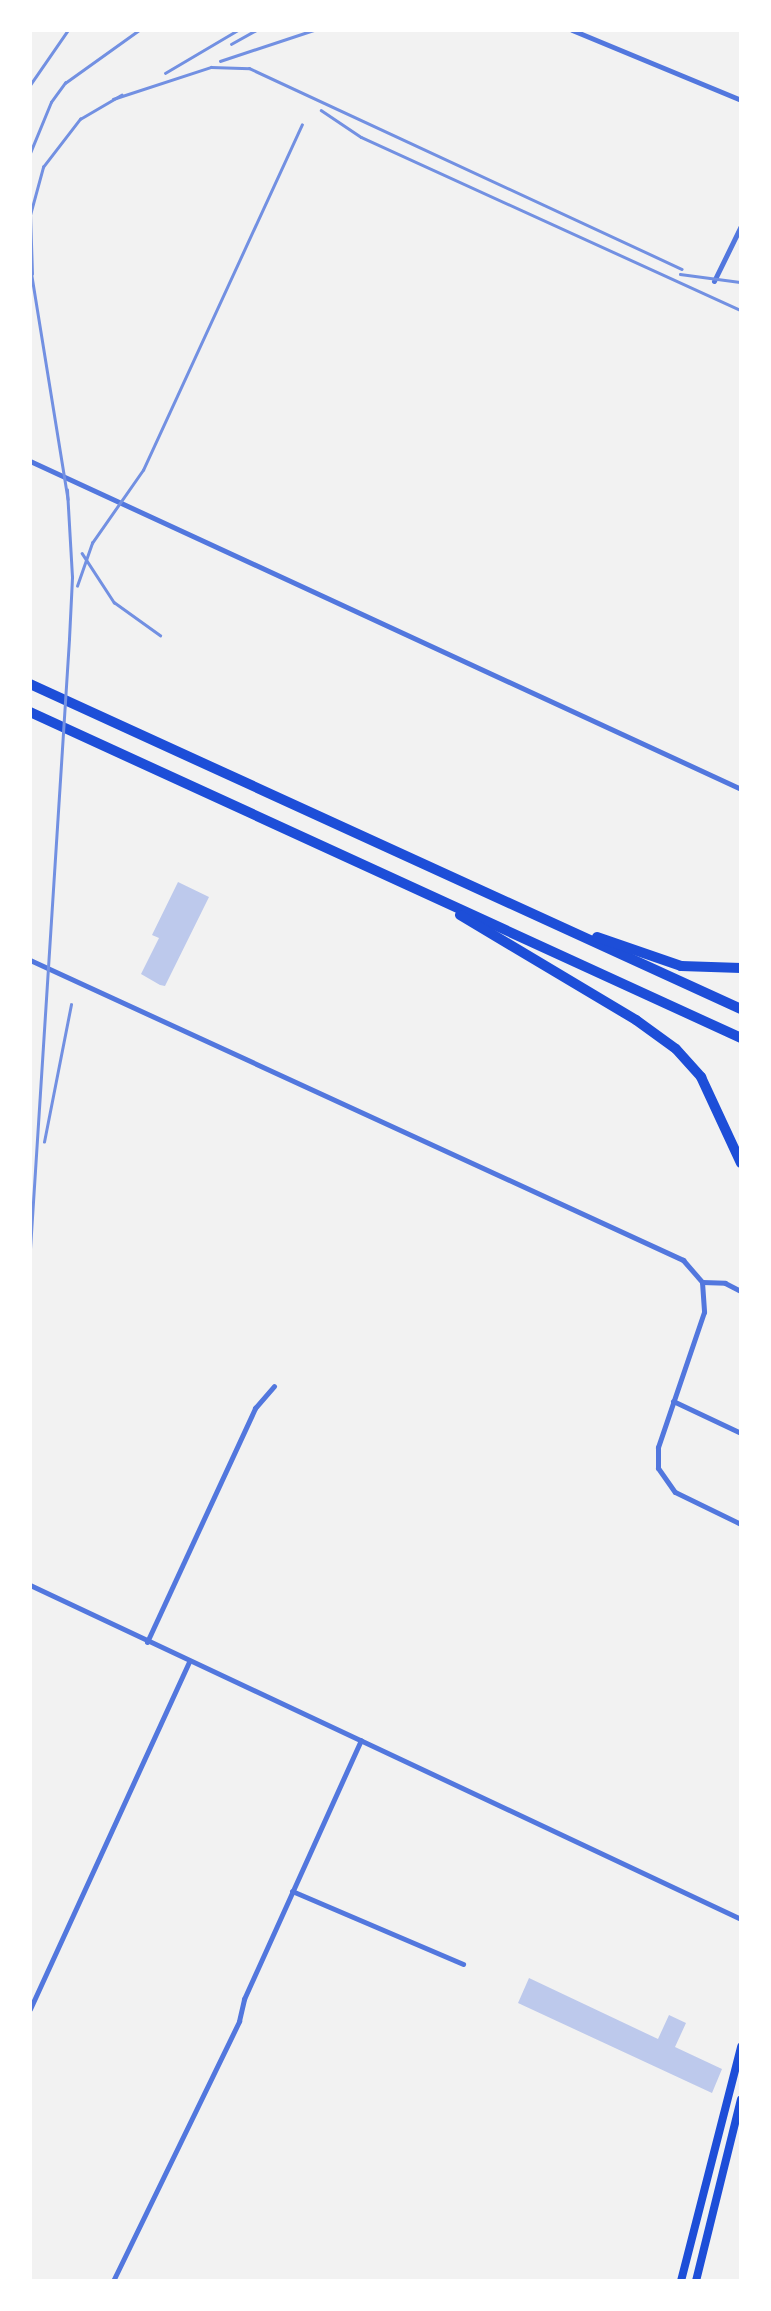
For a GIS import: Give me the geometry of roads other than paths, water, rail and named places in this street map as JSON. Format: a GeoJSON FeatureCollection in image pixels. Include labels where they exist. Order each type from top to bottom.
{"type":"FeatureCollection","features":[{"type":"Feature","properties":{"kind":"highway"},"geometry":{"type":"LineString","coordinates":[[30,684],[741,1009]]}},
{"type":"Feature","properties":{"kind":"highway"},"geometry":{"type":"LineString","coordinates":[[30,712],[741,1038]]}},
{"type":"Feature","properties":{"kind":"highway"},"geometry":{"type":"LineString","coordinates":[[424,892],[636,1020],[676,1049],[701,1077],[741,1163]]}},
{"type":"Feature","properties":{"kind":"highway"},"geometry":{"type":"LineString","coordinates":[[524,910],[681,966],[741,968]]}},
{"type":"Feature","properties":{"kind":"main road"},"geometry":{"type":"LineString","coordinates":[[681,2281],[741,2048]]}},
{"type":"Feature","properties":{"kind":"main road"},"geometry":{"type":"LineString","coordinates":[[696,2281],[738,2126],[741,2099]]}},
{"type":"Feature","properties":{"kind":"street"},"geometry":{"type":"LineString","coordinates":[[572,30],[741,100]]}},
{"type":"Feature","properties":{"kind":"street"},"geometry":{"type":"LineString","coordinates":[[714,281],[741,226]]}},
{"type":"Feature","properties":{"kind":"street"},"geometry":{"type":"LineString","coordinates":[[30,461],[741,789]]}},
{"type":"Feature","properties":{"kind":"street"},"geometry":{"type":"LineString","coordinates":[[30,960],[669,1252],[692,1268],[702,1282],[702,1321],[656,1455],[663,1479],[681,1496],[741,1524]]}},
{"type":"Feature","properties":{"kind":"street"},"geometry":{"type":"LineString","coordinates":[[702,1282],[725,1283],[741,1291]]}},
{"type":"Feature","properties":{"kind":"street"},"geometry":{"type":"LineString","coordinates":[[146,1642],[254,1408],[274,1386]]}},
{"type":"Feature","properties":{"kind":"street"},"geometry":{"type":"LineString","coordinates":[[673,1401],[741,1433]]}},
{"type":"Feature","properties":{"kind":"street"},"geometry":{"type":"LineString","coordinates":[[30,1585],[146,1642],[362,1740],[741,1919]]}},
{"type":"Feature","properties":{"kind":"street"},"geometry":{"type":"LineString","coordinates":[[30,2009],[189,1662]]}},
{"type":"Feature","properties":{"kind":"street"},"geometry":{"type":"LineString","coordinates":[[113,2281],[233,2034],[292,1891],[362,1740]]}},
{"type":"Feature","properties":{"kind":"street"},"geometry":{"type":"LineString","coordinates":[[292,1891],[463,1964]]}},
{"type":"Feature","properties":{"kind":"street"},"geometry":{"type":"LineString","coordinates":[[723,2118],[738,2126]]}},
{"type":"Feature","properties":{"kind":"railway"},"geometry":{"type":"LineString","coordinates":[[30,85],[68,30]]}},
{"type":"Feature","properties":{"kind":"railway"},"geometry":{"type":"LineString","coordinates":[[30,153],[51,102],[65,83],[139,30]]}},
{"type":"Feature","properties":{"kind":"railway"},"geometry":{"type":"LineString","coordinates":[[165,73],[238,30]]}},
{"type":"Feature","properties":{"kind":"railway"},"geometry":{"type":"LineString","coordinates":[[231,44],[256,30]]}},
{"type":"Feature","properties":{"kind":"railway"},"geometry":{"type":"LineString","coordinates":[[220,61],[314,30]]}},
{"type":"Feature","properties":{"kind":"railway"},"geometry":{"type":"LineString","coordinates":[[113,99],[211,67],[249,68],[682,269]]}},
{"type":"Feature","properties":{"kind":"railway"},"geometry":{"type":"LineString","coordinates":[[32,274],[30,215],[43,167],[80,119],[121,95]]}},
{"type":"Feature","properties":{"kind":"railway"},"geometry":{"type":"LineString","coordinates":[[321,110],[361,137],[741,310]]}},
{"type":"Feature","properties":{"kind":"railway"},"geometry":{"type":"LineString","coordinates":[[77,586],[92,543],[143,470],[302,125]]}},
{"type":"Feature","properties":{"kind":"railway"},"geometry":{"type":"LineString","coordinates":[[30,264],[68,499]]}},
{"type":"Feature","properties":{"kind":"railway"},"geometry":{"type":"LineString","coordinates":[[680,274],[741,282]]}},
{"type":"Feature","properties":{"kind":"railway"},"geometry":{"type":"LineString","coordinates":[[30,1249],[69,639],[72,577],[67,490]]}},
{"type":"Feature","properties":{"kind":"railway"},"geometry":{"type":"LineString","coordinates":[[82,553],[114,602],[160,635]]}},
{"type":"Feature","properties":{"kind":"railway"},"geometry":{"type":"LineString","coordinates":[[44,1142],[71,1005]]}}]}
